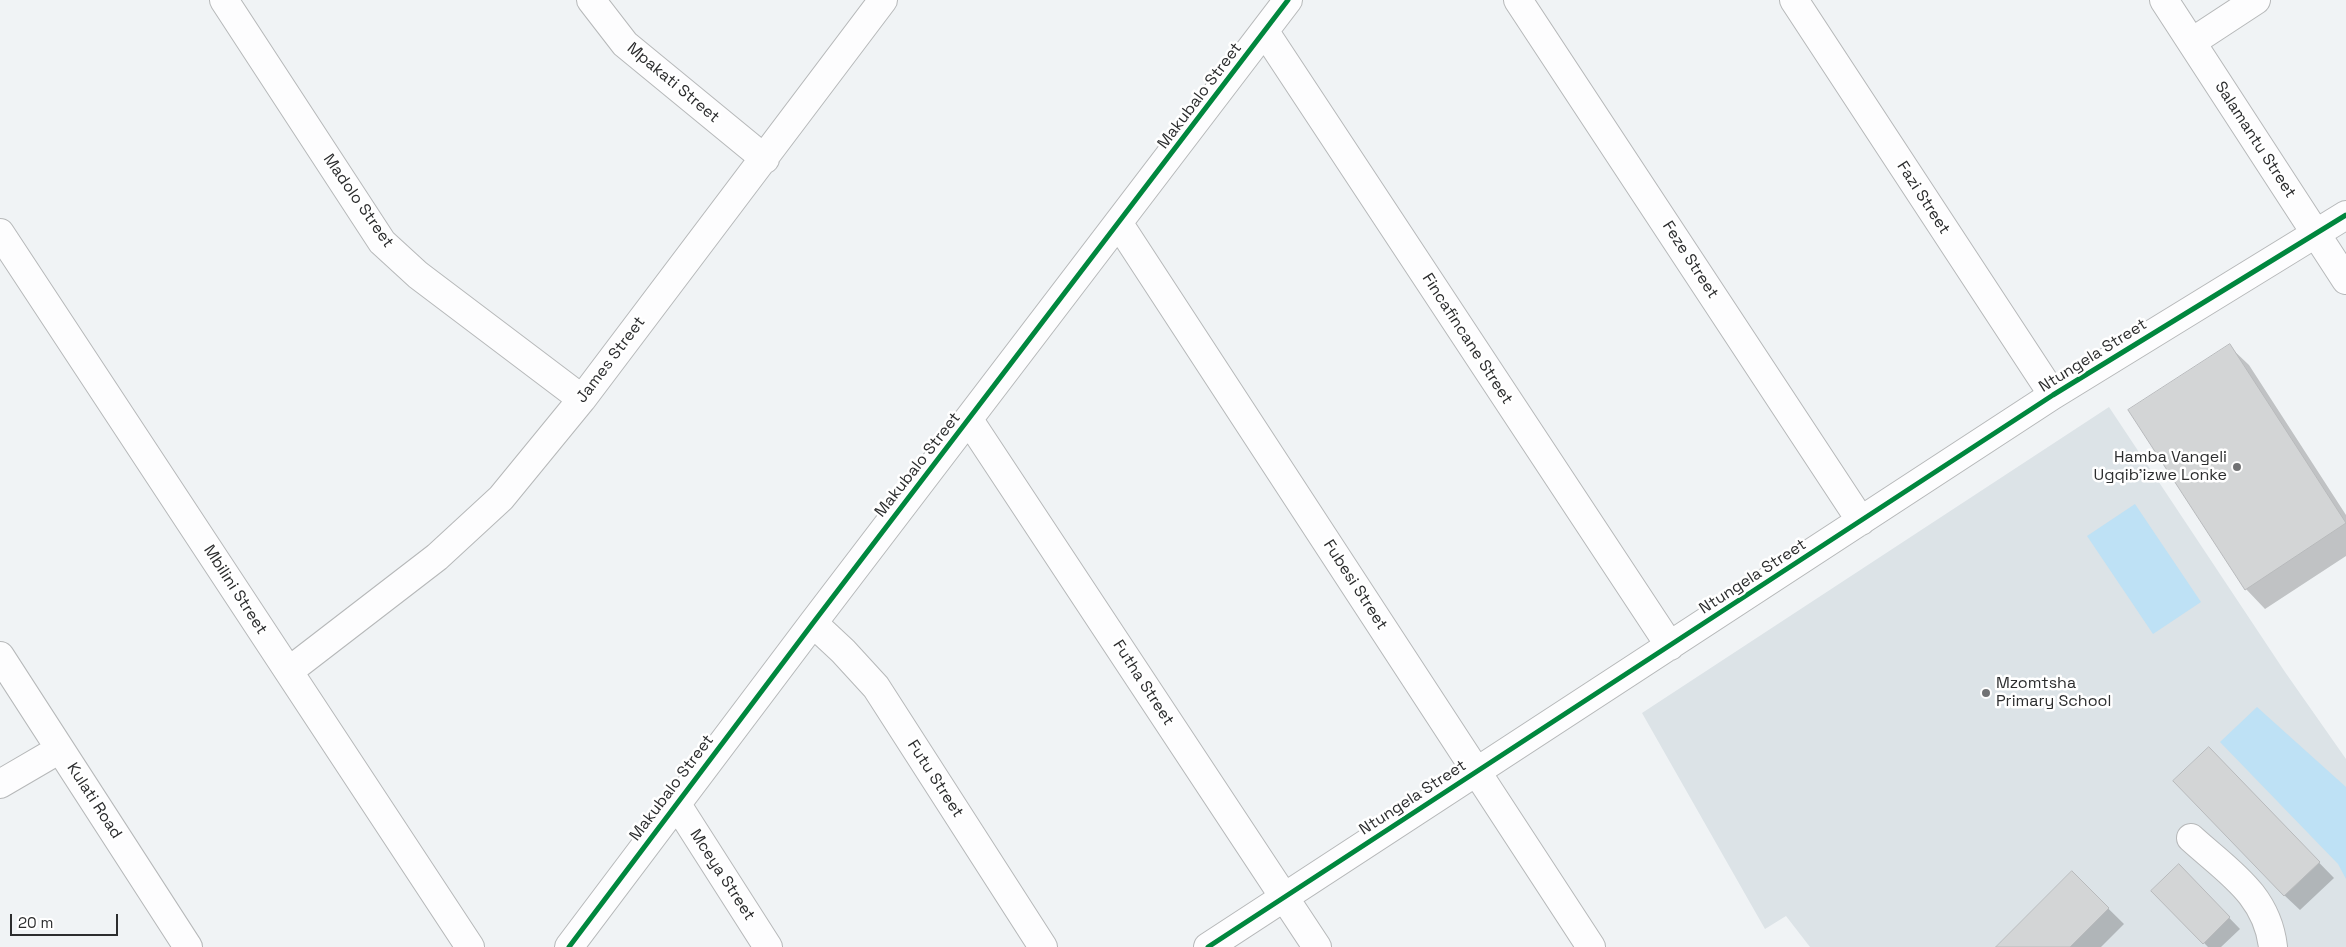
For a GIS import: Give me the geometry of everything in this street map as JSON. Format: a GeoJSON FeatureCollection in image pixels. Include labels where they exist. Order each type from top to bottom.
{"type":"FeatureCollection","features":[{"type":"Feature","properties":{"kind":"street","name":"Madolo Street"},"geometry":{"type":"LineString","coordinates":[[224,0],[382,242],[418,275],[582,399]]}},
{"type":"Feature","properties":{"kind":"street","name":"Mpakati Street"},"geometry":{"type":"LineString","coordinates":[[591,0],[625,44],[765,158]]}},
{"type":"Feature","properties":{"kind":"street","name":"James Street"},"geometry":{"type":"LineString","coordinates":[[289,671],[437,558],[501,498],[582,399],[883,0]]}},
{"type":"Feature","properties":{"kind":"street","name":"Makubalo Street"},"geometry":{"type":"LineString","coordinates":[[568,947],[812,623],[1119,224],[1288,0]]}},
{"type":"Feature","properties":{"kind":"street","name":"Feze Street"},"geometry":{"type":"LineString","coordinates":[[1518,0],[1861,521]]}},
{"type":"Feature","properties":{"kind":"street","name":"Fazi Street"},"geometry":{"type":"LineString","coordinates":[[1794,0],[2053,395]]}},
{"type":"Feature","properties":{"kind":"street","name":"Salamantu Street"},"geometry":{"type":"LineString","coordinates":[[2164,0],[2346,280]]}},
{"type":"Feature","properties":{"kind":"street"},"geometry":{"type":"LineString","coordinates":[[2192,42],[2256,0]]}},
{"type":"Feature","properties":{"kind":"street","name":"Fincafincane Street"},"geometry":{"type":"LineString","coordinates":[[1265,32],[1670,646]]}},
{"type":"Feature","properties":{"kind":"street","name":"Ntungela Street"},"geometry":{"type":"LineString","coordinates":[[1208,947],[2053,395],[2346,215]]}},
{"type":"Feature","properties":{"kind":"street","name":"Fubesi Street"},"geometry":{"type":"LineString","coordinates":[[1119,224],[1591,947]]}},
{"type":"Feature","properties":{"kind":"street","name":"Mbilini Street"},"geometry":{"type":"LineString","coordinates":[[0,233],[470,947]]}},
{"type":"Feature","properties":{"kind":"street","name":"Futha Street"},"geometry":{"type":"LineString","coordinates":[[969,420],[1317,947]]}},
{"type":"Feature","properties":{"kind":"street","name":"Futu Street"},"geometry":{"type":"LineString","coordinates":[[812,623],[842,651],[876,688],[1043,947]]}},
{"type":"Feature","properties":{"kind":"street","name":"Kulati Road"},"geometry":{"type":"LineString","coordinates":[[0,656],[188,947]]}},
{"type":"Feature","properties":{"kind":"street"},"geometry":{"type":"LineString","coordinates":[[0,784],[60,748]]}},
{"type":"Feature","properties":{"kind":"street","name":"Mceya Street"},"geometry":{"type":"LineString","coordinates":[[676,803],[768,947]]}},
{"type":"Feature","properties":{"kind":"street"},"geometry":{"type":"LineString","coordinates":[[2191,838],[2250,892],[2264,913],[2271,931],[2273,947]]}},
{"type":"Feature","properties":{"kind":"shaded area","name":"Mzomtsha Primary School"},"geometry":{"type":"Polygon","coordinates":[[[2109,407],[2285,672],[2346,759],[2346,947],[1810,947],[1786,916],[1765,929],[1642,713],[2109,407]]]}},
{"type":"Feature","properties":{"kind":"shaded area"},"geometry":{"type":"Polygon","coordinates":[[[2135,504],[2201,602],[2153,634],[2087,536],[2135,504]]]}},
{"type":"Feature","properties":{"kind":"shaded area"},"geometry":{"type":"Polygon","coordinates":[[[2257,707],[2346,787],[2346,879],[2338,864],[2220,742],[2257,707]]]}},
{"type":"Feature","properties":{"kind":"building","name":"Hamba Vangeli Ugqib'izwe Lonke"},"geometry":{"type":"Polygon","coordinates":[[[2230,344],[2346,523],[2245,590],[2128,410],[2230,344]]]}},
{"type":"Feature","properties":{"kind":"building"},"geometry":{"type":"Polygon","coordinates":[[[2209,747],[2320,862],[2284,896],[2173,781],[2209,747]]]}},
{"type":"Feature","properties":{"kind":"building"},"geometry":{"type":"Polygon","coordinates":[[[2179,864],[2230,917],[2203,944],[2151,891],[2179,864]]]}},
{"type":"Feature","properties":{"kind":"building"},"geometry":{"type":"Polygon","coordinates":[[[2072,871],[2109,908],[2070,947],[1996,947],[2072,871]]]}},
{"type":"Feature","properties":{"kind":"cycle path"},"geometry":{"type":"LineString","coordinates":[[569,947],[813,623],[1288,0]]}},
{"type":"Feature","properties":{"kind":"cycle path"},"geometry":{"type":"LineString","coordinates":[[1208,947],[2053,395],[2346,215]]}},
{"type":"Feature","properties":{"kind":"place","name":"Hamba Vangeli Ugqib'izwe Lonke"},"geometry":{"type":"Point","coordinates":[2237,467]}},
{"type":"Feature","properties":{"kind":"place","name":"Mzomtsha Primary School"},"geometry":{"type":"Point","coordinates":[1986,693]}}]}
